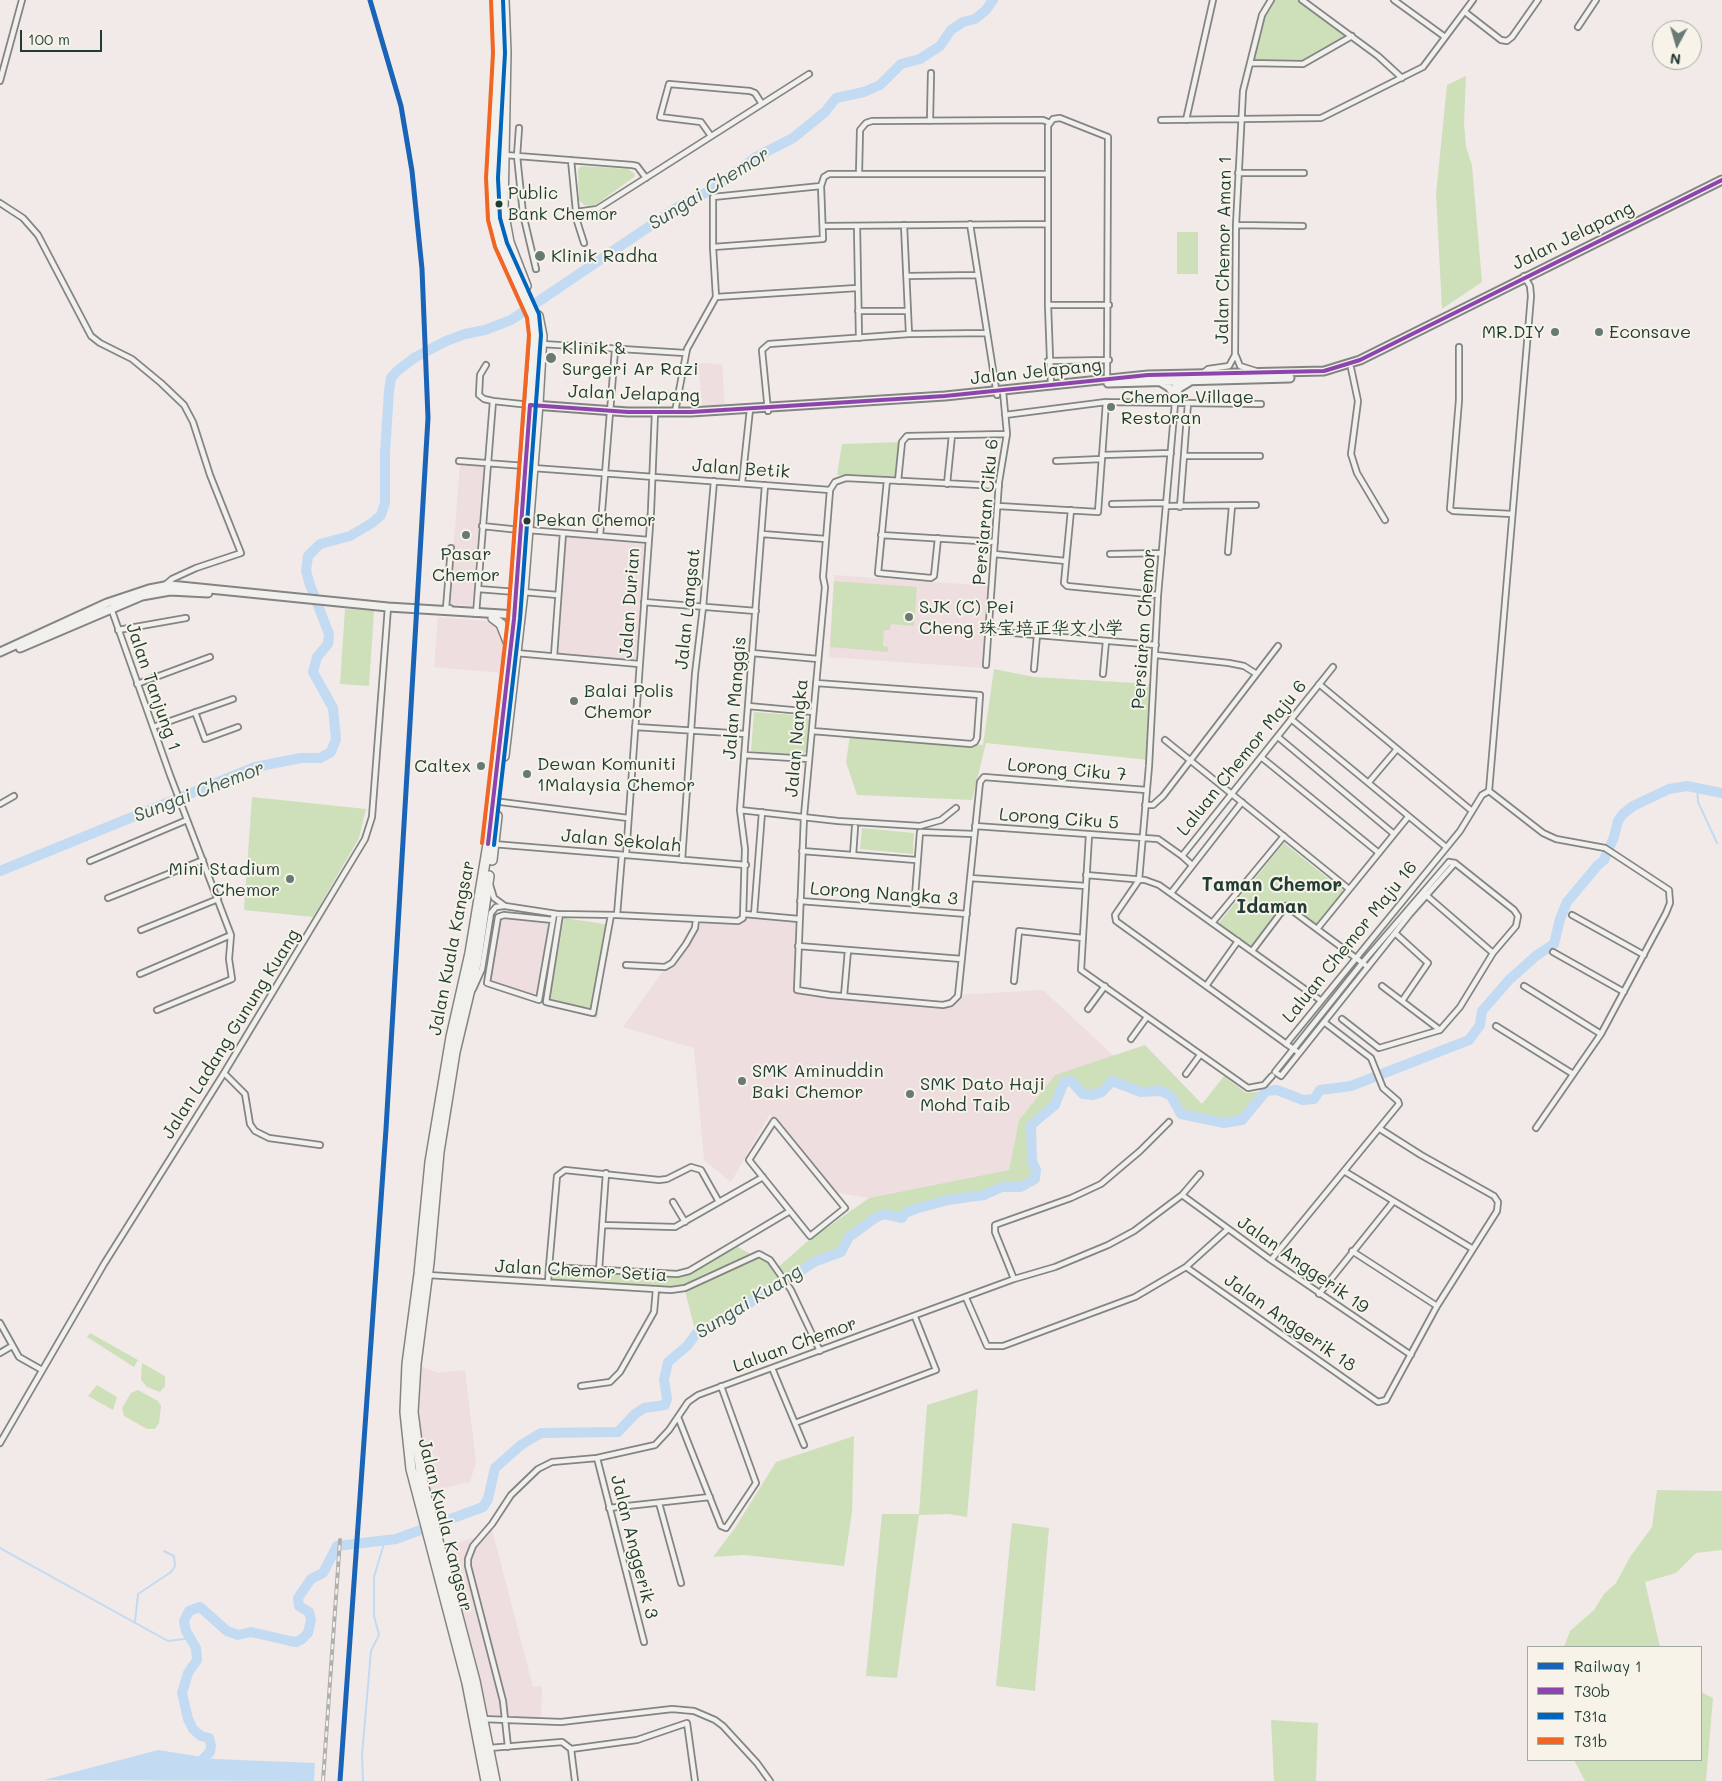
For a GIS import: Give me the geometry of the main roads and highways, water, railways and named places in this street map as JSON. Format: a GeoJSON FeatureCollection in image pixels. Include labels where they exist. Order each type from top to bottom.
{"type":"FeatureCollection","features":[{"type":"Feature","properties":{"kind":"highway","name":"Jalan Kuala Kangsar"},"geometry":{"type":"LineString","coordinates":[[497,0],[499,53],[493,212],[501,245],[527,295]]}},
{"type":"Feature","properties":{"kind":"highway","name":"Jalan Kuala Kangsar"},"geometry":{"type":"LineString","coordinates":[[495,1781],[489,1748],[479,1720],[429,1519],[411,1469],[404,1412],[407,1364],[423,1275],[438,1152],[455,1052],[481,935],[489,879],[491,844],[517,617],[535,406],[538,344],[535,315],[513,253],[504,220],[503,154],[506,52],[504,0]]}},
{"type":"Feature","properties":{"kind":"highway"},"geometry":{"type":"LineString","coordinates":[[493,212],[498,164],[503,154],[498,147],[495,129]]}},
{"type":"Feature","properties":{"kind":"highway"},"geometry":{"type":"LineString","coordinates":[[493,618],[499,620],[506,631],[512,652]]}},
{"type":"Feature","properties":{"kind":"highway","name":"Jalan Kuala Kangsar"},"geometry":{"type":"LineString","coordinates":[[423,1275],[430,1162],[441,1091],[491,844]]}},
{"type":"Feature","properties":{"kind":"highway","name":"Jalan Kuala Kangsar"},"geometry":{"type":"LineString","coordinates":[[479,1720],[486,1781]]}},
{"type":"Feature","properties":{"kind":"main road","name":"Jalan Jelapang"},"geometry":{"type":"LineString","coordinates":[[535,406],[654,414],[768,409],[1102,384],[1306,377],[1350,368],[1524,276],[1722,180]]}},
{"type":"Feature","properties":{"kind":"main road","name":"Jalan Jelapang"},"geometry":{"type":"LineString","coordinates":[[1000,393],[1050,385],[1148,375],[1315,373],[1340,368],[1438,322]]}},
{"type":"Feature","properties":{"kind":"main road"},"geometry":{"type":"LineString","coordinates":[[1148,375],[1170,377],[1175,380],[1184,376],[1252,376],[1278,373]]}},
{"type":"Feature","properties":{"kind":"main road"},"geometry":{"type":"LineString","coordinates":[[1159,381],[1169,387],[1175,399],[1182,385],[1194,380]]}},
{"type":"Feature","properties":{"kind":"main road","name":"Jalan Jelapang"},"geometry":{"type":"LineString","coordinates":[[654,414],[750,410]]}},
{"type":"Feature","properties":{"kind":"main road"},"geometry":{"type":"LineString","coordinates":[[0,652],[91,610],[122,598],[164,586],[179,585],[301,599],[388,607],[481,612],[517,617]]}},
{"type":"Feature","properties":{"kind":"main road"},"geometry":{"type":"LineString","coordinates":[[0,656],[111,608],[160,592],[261,595]]}},
{"type":"Feature","properties":{"kind":"main road"},"geometry":{"type":"LineString","coordinates":[[91,610],[111,608],[122,598]]}},
{"type":"Feature","properties":{"kind":"main road"},"geometry":{"type":"LineString","coordinates":[[476,612],[493,618],[517,617]]}},
{"type":"Feature","properties":{"kind":"water"},"geometry":{"type":"Polygon","coordinates":[[[158,1750],[215,1759],[315,1763],[314,1781],[44,1780],[158,1750]]]}},
{"type":"Feature","properties":{"kind":"waterway","name":"Sungai Chemor"},"geometry":{"type":"LineString","coordinates":[[0,871],[255,767],[301,758],[320,758],[331,752],[336,739],[333,708],[313,672],[317,657],[328,644],[329,634],[306,571],[308,556],[320,544],[350,536],[372,523],[381,515],[385,503],[385,453],[389,391],[391,378],[396,372],[414,358],[446,341],[465,334],[485,330],[511,320],[681,205],[713,189],[756,157],[793,138],[825,112],[836,98],[864,92],[880,85],[901,64],[920,59],[940,46],[951,30],[963,22],[975,19],[986,10],[993,0]]}},
{"type":"Feature","properties":{"kind":"waterway","name":"Sungai Kuang"},"geometry":{"type":"LineString","coordinates":[[197,1765],[210,1752],[211,1746],[209,1738],[201,1736],[193,1729],[188,1719],[182,1693],[188,1673],[197,1660],[196,1648],[186,1631],[184,1621],[189,1611],[200,1607],[227,1631],[238,1635],[251,1632],[296,1642],[302,1639],[308,1633],[311,1620],[309,1612],[299,1606],[298,1598],[311,1579],[323,1573],[337,1546],[396,1539],[483,1507],[488,1499],[495,1468],[521,1445],[541,1433],[618,1432],[635,1414],[644,1408],[665,1405],[667,1399],[664,1380],[668,1362],[687,1346],[696,1334],[732,1314],[816,1261],[841,1252],[849,1237],[875,1218],[884,1214],[902,1218],[905,1213],[915,1209],[948,1200],[984,1195],[1002,1187],[1021,1187],[1035,1179],[1036,1170],[1032,1161],[1031,1125],[1055,1105],[1064,1082],[1071,1081],[1083,1094],[1093,1095],[1102,1092],[1112,1081],[1141,1092],[1161,1091],[1171,1096],[1181,1114],[1224,1123],[1242,1120],[1266,1091],[1277,1090],[1303,1100],[1314,1099],[1320,1090],[1351,1086],[1469,1040],[1480,1025],[1482,1011],[1509,980],[1537,955],[1554,944],[1560,919],[1567,902],[1604,860],[1614,837],[1618,821],[1623,814],[1633,806],[1669,789],[1687,786],[1722,793]]}},
{"type":"Feature","properties":{"kind":"waterway"},"geometry":{"type":"LineString","coordinates":[[1697,787],[1698,802],[1717,843]]}},
{"type":"Feature","properties":{"kind":"waterway"},"geometry":{"type":"LineString","coordinates":[[363,1781],[362,1755],[371,1651],[379,1635],[374,1616],[374,1577],[385,1540]]}},
{"type":"Feature","properties":{"kind":"waterway"},"geometry":{"type":"LineString","coordinates":[[0,1548],[168,1641],[192,1638]]}},
{"type":"Feature","properties":{"kind":"waterway"},"geometry":{"type":"LineString","coordinates":[[135,1622],[138,1594],[171,1572],[175,1566],[174,1556],[164,1551]]}},
{"type":"Feature","properties":{"kind":"railway"},"geometry":{"type":"LineString","coordinates":[[323,1781],[340,1540]]}},
{"type":"Feature","properties":{"kind":"rail line","name":"1"},"geometry":{"type":"LineString","coordinates":[[340,1781],[386,1129],[428,418],[422,269],[412,171],[401,106],[370,0]]}},
{"type":"Feature","properties":{"kind":"place","name":"Public Bank Chemor"},"geometry":{"type":"Point","coordinates":[499,204]}},
{"type":"Feature","properties":{"kind":"place","name":"Klinik Radha"},"geometry":{"type":"Point","coordinates":[540,256]}},
{"type":"Feature","properties":{"kind":"place","name":"MR.DIY"},"geometry":{"type":"Point","coordinates":[1555,332]}},
{"type":"Feature","properties":{"kind":"place","name":"Econsave"},"geometry":{"type":"Point","coordinates":[1599,332]}},
{"type":"Feature","properties":{"kind":"place","name":"Klinik & Surgeri Ar Razi"},"geometry":{"type":"Point","coordinates":[551,358]}},
{"type":"Feature","properties":{"kind":"place","name":"Chemor Village Restoran"},"geometry":{"type":"Point","coordinates":[1111,407]}},
{"type":"Feature","properties":{"kind":"place","name":"Pekan Chemor"},"geometry":{"type":"Point","coordinates":[527,521]}},
{"type":"Feature","properties":{"kind":"place","name":"Pasar Chemor"},"geometry":{"type":"Point","coordinates":[466,535]}},
{"type":"Feature","properties":{"kind":"place","name":"SJK (C) Pei Cheng 珠宝培正华文小学"},"geometry":{"type":"Point","coordinates":[909,617]}},
{"type":"Feature","properties":{"kind":"place","name":"Balai Polis Chemor"},"geometry":{"type":"Point","coordinates":[574,701]}},
{"type":"Feature","properties":{"kind":"place","name":"Caltex"},"geometry":{"type":"Point","coordinates":[481,766]}},
{"type":"Feature","properties":{"kind":"place","name":"Dewan Komuniti 1Malaysia Chemor"},"geometry":{"type":"Point","coordinates":[527,774]}},
{"type":"Feature","properties":{"kind":"place","name":"Mini Stadium Chemor"},"geometry":{"type":"Point","coordinates":[290,879]}},
{"type":"Feature","properties":{"kind":"place","name":"SMK Aminuddin Baki Chemor"},"geometry":{"type":"Point","coordinates":[742,1081]}},
{"type":"Feature","properties":{"kind":"place","name":"SMK Dato Haji Mohd Taib"},"geometry":{"type":"Point","coordinates":[910,1094]}},
{"type":"Feature","properties":{"kind":"district","name":"Taman Chemor Idaman"},"geometry":{"type":"Point","coordinates":[1272,896]}}]}
